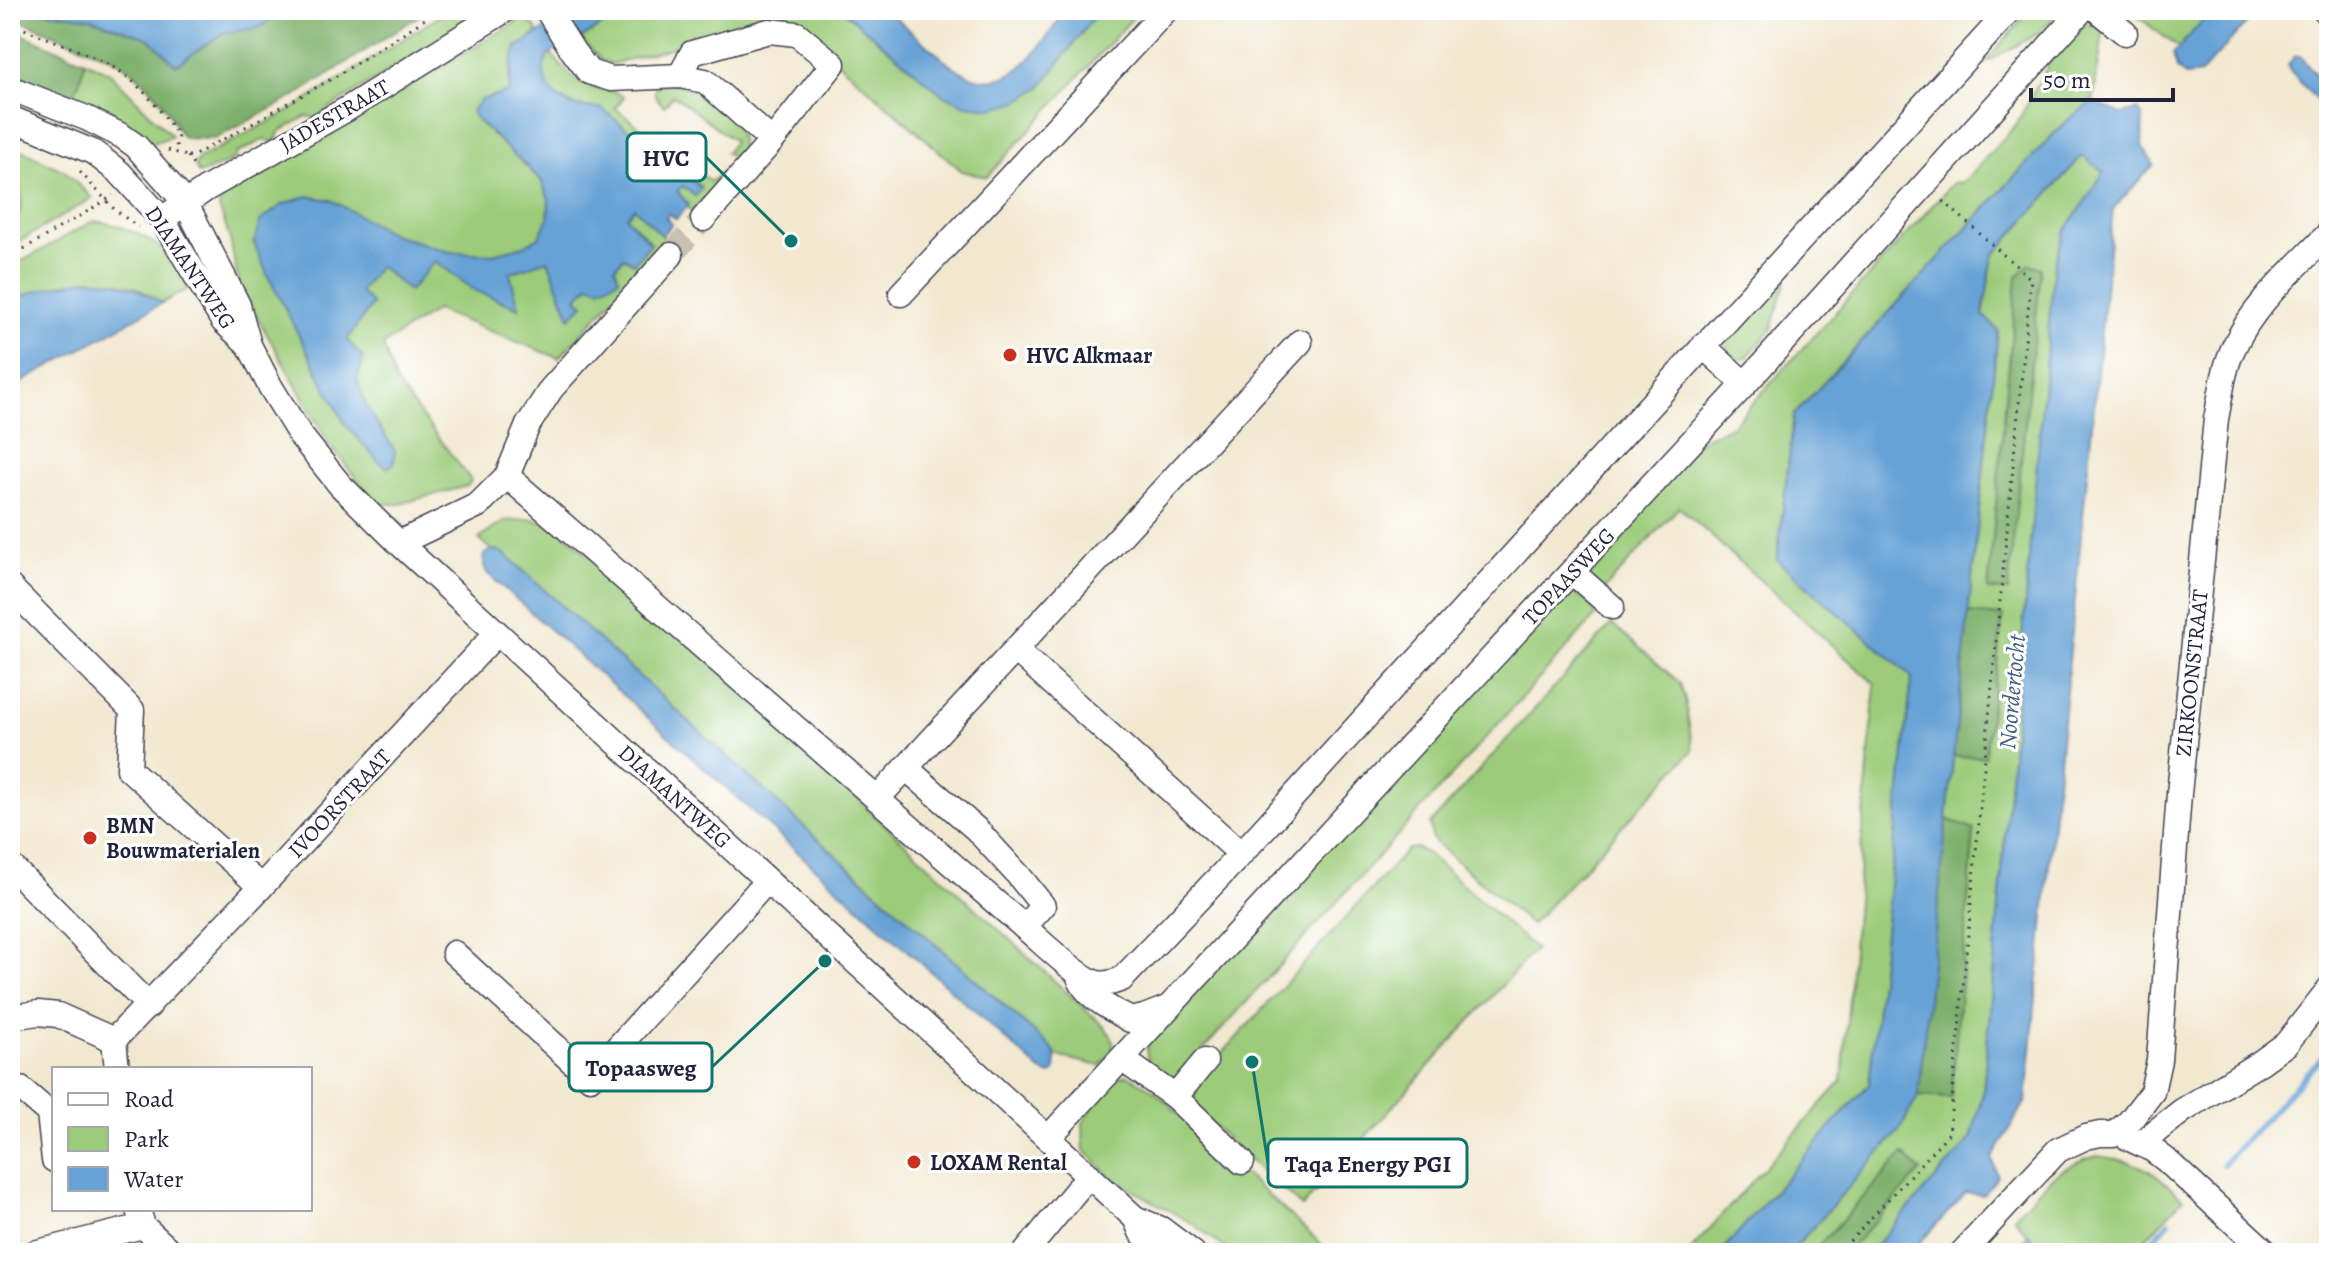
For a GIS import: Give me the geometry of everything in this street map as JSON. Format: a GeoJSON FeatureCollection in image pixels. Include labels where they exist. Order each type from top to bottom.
{"type":"FeatureCollection","features":[{"type":"Feature","properties":{"kind":"street","name":"JADESTRAAT"},"geometry":{"type":"LineString","coordinates":[[162,219],[185,202],[347,109],[505,10]]}},
{"type":"Feature","properties":{"kind":"street"},"geometry":{"type":"LineString","coordinates":[[901,294],[1166,10]]}},
{"type":"Feature","properties":{"kind":"street"},"geometry":{"type":"LineString","coordinates":[[507,476],[1024,927],[1085,978],[1110,984],[1122,979],[1241,854],[2010,10]]}},
{"type":"Feature","properties":{"kind":"street","name":"TOPAASWEG"},"geometry":{"type":"LineString","coordinates":[[1049,1137],[1745,384],[2082,10]]}},
{"type":"Feature","properties":{"kind":"street"},"geometry":{"type":"LineString","coordinates":[[2097,10],[2125,33]]}},
{"type":"Feature","properties":{"kind":"street"},"geometry":{"type":"LineString","coordinates":[[2325,10],[2329,14]]}},
{"type":"Feature","properties":{"kind":"street"},"geometry":{"type":"LineString","coordinates":[[548,12],[589,72],[611,79],[680,76],[705,81],[772,141]]}},
{"type":"Feature","properties":{"kind":"street"},"geometry":{"type":"LineString","coordinates":[[680,76],[692,53],[769,31],[797,34],[833,64],[772,141],[703,219]]}},
{"type":"Feature","properties":{"kind":"street","name":"DIAMANTWEG"},"geometry":{"type":"LineString","coordinates":[[10,88],[111,129],[136,146],[185,202],[238,305],[249,345],[270,386],[300,435],[340,485],[496,634],[1135,1218],[1161,1229],[1193,1253]]}},
{"type":"Feature","properties":{"kind":"street","name":"DIAMANTWEG"},"geometry":{"type":"LineString","coordinates":[[10,118],[93,152],[128,181],[162,219],[223,321],[249,345]]}},
{"type":"Feature","properties":{"kind":"street","name":"ZIRKOONSTRAAT"},"geometry":{"type":"LineString","coordinates":[[2114,1134],[2129,1122],[2152,1092],[2159,1060],[2179,794],[2216,419],[2225,373],[2233,348],[2246,325],[2329,233]]}},
{"type":"Feature","properties":{"kind":"street"},"geometry":{"type":"LineString","coordinates":[[399,543],[478,505],[507,476],[528,425],[551,389],[671,255]]}},
{"type":"Feature","properties":{"kind":"street"},"geometry":{"type":"LineString","coordinates":[[877,799],[1300,342]]}},
{"type":"Feature","properties":{"kind":"street"},"geometry":{"type":"LineString","coordinates":[[1703,346],[1745,384]]}},
{"type":"Feature","properties":{"kind":"street"},"geometry":{"type":"LineString","coordinates":[[1572,572],[1612,607]]}},
{"type":"Feature","properties":{"kind":"street"},"geometry":{"type":"LineString","coordinates":[[10,587],[132,710],[129,769],[261,887]]}},
{"type":"Feature","properties":{"kind":"street","name":"IVOORSTRAAT"},"geometry":{"type":"LineString","coordinates":[[114,1040],[496,634]]}},
{"type":"Feature","properties":{"kind":"street"},"geometry":{"type":"LineString","coordinates":[[1016,650],[1241,854]]}},
{"type":"Feature","properties":{"kind":"street"},"geometry":{"type":"LineString","coordinates":[[906,768],[976,829],[1043,906],[1024,927]]}},
{"type":"Feature","properties":{"kind":"street"},"geometry":{"type":"LineString","coordinates":[[10,865],[149,1006]]}},
{"type":"Feature","properties":{"kind":"street"},"geometry":{"type":"LineString","coordinates":[[454,953],[590,1078],[767,881]]}},
{"type":"Feature","properties":{"kind":"street"},"geometry":{"type":"LineString","coordinates":[[1077,971],[1082,985],[1099,1002],[1130,1020],[1169,1008]]}},
{"type":"Feature","properties":{"kind":"street"},"geometry":{"type":"LineString","coordinates":[[2141,1143],[2182,1111],[2286,1044],[2329,989]]}},
{"type":"Feature","properties":{"kind":"street"},"geometry":{"type":"LineString","coordinates":[[10,1017],[38,1013],[58,1015],[114,1040],[117,1067]]}},
{"type":"Feature","properties":{"kind":"street"},"geometry":{"type":"LineString","coordinates":[[1122,1059],[1175,1097],[1242,1162]]}},
{"type":"Feature","properties":{"kind":"street"},"geometry":{"type":"LineString","coordinates":[[1175,1097],[1205,1061]]}},
{"type":"Feature","properties":{"kind":"street"},"geometry":{"type":"LineString","coordinates":[[21,1089],[49,1113],[52,1141]]}},
{"type":"Feature","properties":{"kind":"street"},"geometry":{"type":"LineString","coordinates":[[1962,1253],[2058,1150],[2100,1134],[2114,1134],[2141,1143],[2166,1160],[2267,1253]]}},
{"type":"Feature","properties":{"kind":"street"},"geometry":{"type":"LineString","coordinates":[[1025,1253],[1089,1175]]}},
{"type":"Feature","properties":{"kind":"street"},"geometry":{"type":"LineString","coordinates":[[34,1253],[140,1218],[172,1253]]}},
{"type":"Feature","properties":{"kind":"street","name":"DIAMANTWEG"},"geometry":{"type":"LineString","coordinates":[[1135,1218],[1141,1232],[1163,1253]]}},
{"type":"Feature","properties":{"kind":"path"},"geometry":{"type":"LineString","coordinates":[[148,161],[159,153],[175,151],[195,155],[335,77],[439,10]]}},
{"type":"Feature","properties":{"kind":"path"},"geometry":{"type":"LineString","coordinates":[[10,23],[110,65],[128,78],[166,118],[178,136],[175,151]]}},
{"type":"Feature","properties":{"kind":"path"},"geometry":{"type":"LineString","coordinates":[[10,257],[105,201],[128,181]]}},
{"type":"Feature","properties":{"kind":"path"},"geometry":{"type":"LineString","coordinates":[[1839,1253],[1949,1133],[2031,279],[1925,185]]}},
{"type":"Feature","properties":{"kind":"green space"},"geometry":{"type":"Polygon","coordinates":[[[10,10],[91,18],[150,39],[176,65],[223,33],[257,28],[280,10],[428,10],[292,98],[214,139],[185,138],[152,90],[133,71],[109,57],[10,16],[10,10]]]}},
{"type":"Feature","properties":{"kind":"green space"},"geometry":{"type":"Polygon","coordinates":[[[449,10],[486,10],[314,118],[307,116],[279,132],[272,142],[265,139],[237,153],[234,160],[199,174],[195,167],[198,159],[290,111],[449,10]]]}},
{"type":"Feature","properties":{"kind":"green space"},"geometry":{"type":"Polygon","coordinates":[[[626,10],[842,10],[942,94],[1041,87],[1099,10],[1140,10],[987,177],[962,171],[799,28],[765,22],[612,64],[602,61],[581,39],[626,10]]]}},
{"type":"Feature","properties":{"kind":"green space"},"geometry":{"type":"Polygon","coordinates":[[[2030,10],[2061,10],[2039,33],[1984,64],[2030,10]]]}},
{"type":"Feature","properties":{"kind":"green space"},"geometry":{"type":"Polygon","coordinates":[[[2129,10],[2212,10],[2179,48],[2129,10]]]}},
{"type":"Feature","properties":{"kind":"green space"},"geometry":{"type":"Polygon","coordinates":[[[523,18],[538,32],[522,45],[514,57],[509,92],[481,100],[478,121],[541,180],[549,199],[548,219],[539,237],[524,246],[493,254],[450,252],[392,234],[331,200],[254,243],[395,451],[367,408],[357,380],[363,358],[346,340],[372,305],[359,292],[379,266],[435,261],[474,290],[519,307],[509,273],[548,260],[570,317],[583,304],[577,298],[590,284],[619,278],[615,267],[624,257],[633,263],[651,242],[626,217],[635,207],[667,240],[559,358],[436,310],[383,345],[396,383],[471,480],[468,486],[399,504],[382,504],[372,498],[331,447],[239,285],[230,239],[219,207],[223,197],[523,18]]]}},
{"type":"Feature","properties":{"kind":"green space"},"geometry":{"type":"Polygon","coordinates":[[[2084,23],[2096,26],[2103,33],[2093,102],[2064,123],[1794,415],[1777,560],[1912,676],[1869,1084],[1720,1253],[1688,1253],[1842,1081],[1875,684],[1679,507],[1603,591],[1585,574],[1700,440],[1733,425],[1953,183],[1964,182],[2016,125],[2058,47],[2084,23]]]}},
{"type":"Feature","properties":{"kind":"green space"},"geometry":{"type":"Polygon","coordinates":[[[10,29],[85,61],[70,100],[10,76],[10,29]]]}},
{"type":"Feature","properties":{"kind":"green space"},"geometry":{"type":"Polygon","coordinates":[[[550,52],[564,69],[581,82],[624,97],[615,108],[711,182],[721,172],[726,175],[692,212],[676,192],[683,186],[695,196],[701,187],[601,108],[576,105],[554,95],[544,77],[544,65],[550,52]]]}},
{"type":"Feature","properties":{"kind":"green space"},"geometry":{"type":"Polygon","coordinates":[[[85,61],[109,72],[172,136],[150,144],[119,121],[70,100],[85,61]]]}},
{"type":"Feature","properties":{"kind":"green space"},"geometry":{"type":"Polygon","coordinates":[[[673,83],[695,90],[720,107],[737,128],[742,149],[737,160],[726,153],[734,141],[673,95],[664,106],[655,96],[655,86],[673,83]]]}},
{"type":"Feature","properties":{"kind":"green space"},"geometry":{"type":"Polygon","coordinates":[[[10,144],[66,172],[92,198],[10,247],[10,230],[14,228],[19,184],[10,173],[10,144]]]}},
{"type":"Feature","properties":{"kind":"green space"},"geometry":{"type":"Polygon","coordinates":[[[2082,156],[2105,171],[2064,233],[2054,265],[1983,1093],[1971,1139],[1869,1253],[1846,1253],[1920,1171],[1903,1154],[1812,1253],[1790,1253],[1900,1130],[1918,1096],[1951,1098],[1974,831],[1946,819],[1953,756],[1985,757],[2003,616],[1967,613],[1998,331],[1983,316],[1993,256],[2082,156]],[[2018,278],[1988,589],[2008,591],[2018,278]]]}},
{"type":"Feature","properties":{"kind":"green space"},"geometry":{"type":"Polygon","coordinates":[[[10,173],[19,186],[21,206],[14,228],[10,230],[10,173]]]}},
{"type":"Feature","properties":{"kind":"green space"},"geometry":{"type":"Polygon","coordinates":[[[93,221],[123,228],[153,242],[172,258],[190,288],[162,303],[136,287],[36,291],[10,301],[10,268],[93,221]]]}},
{"type":"Feature","properties":{"kind":"green space"},"geometry":{"type":"Polygon","coordinates":[[[2030,264],[2041,268],[2008,591],[1988,590],[2017,277],[2030,264]]]}},
{"type":"Feature","properties":{"kind":"green space"},"geometry":{"type":"Polygon","coordinates":[[[1787,278],[1772,329],[1746,358],[1736,360],[1726,349],[1728,341],[1787,278]]]}},
{"type":"Feature","properties":{"kind":"green space"},"geometry":{"type":"Polygon","coordinates":[[[533,519],[561,530],[838,776],[868,809],[1097,1020],[1109,1032],[1113,1042],[1110,1053],[1100,1066],[1056,1056],[1053,1049],[505,554],[491,550],[479,539],[504,521],[533,519]]]}},
{"type":"Feature","properties":{"kind":"green space"},"geometry":{"type":"Polygon","coordinates":[[[1563,589],[1583,598],[1596,616],[1173,1083],[1156,1071],[1147,1057],[1148,1043],[1563,589]]]}},
{"type":"Feature","properties":{"kind":"green space"},"geometry":{"type":"Polygon","coordinates":[[[1967,613],[2003,616],[1985,757],[1953,756],[1967,613]]]}},
{"type":"Feature","properties":{"kind":"green space"},"geometry":{"type":"Polygon","coordinates":[[[1612,624],[1680,683],[1693,750],[1531,925],[1436,843],[1430,824],[1612,624]]]}},
{"type":"Feature","properties":{"kind":"green space"},"geometry":{"type":"Polygon","coordinates":[[[1946,819],[1974,830],[1951,1098],[1918,1096],[1946,819]]]}},
{"type":"Feature","properties":{"kind":"green space"},"geometry":{"type":"Polygon","coordinates":[[[1416,848],[1427,853],[1535,949],[1302,1207],[1198,1112],[1193,1095],[1201,1077],[1408,849],[1416,848]]]}},
{"type":"Feature","properties":{"kind":"green space"},"geometry":{"type":"Polygon","coordinates":[[[1128,1075],[1152,1089],[1331,1253],[1231,1253],[1195,1225],[1113,1179],[1084,1150],[1083,1123],[1097,1099],[1117,1077],[1128,1075]]]}},
{"type":"Feature","properties":{"kind":"green space"},"geometry":{"type":"Polygon","coordinates":[[[1903,1154],[1921,1171],[1846,1253],[1812,1253],[1903,1154]]]}},
{"type":"Feature","properties":{"kind":"green space"},"geometry":{"type":"Polygon","coordinates":[[[2097,1156],[2144,1168],[2183,1199],[2142,1242],[2141,1253],[2042,1253],[2014,1217],[2041,1187],[2060,1172],[2097,1156]]]}},
{"type":"Feature","properties":{"kind":"water"},"geometry":{"type":"Polygon","coordinates":[[[33,10],[280,10],[257,28],[223,33],[176,65],[150,39],[91,18],[33,10]]]}},
{"type":"Feature","properties":{"kind":"water"},"geometry":{"type":"Polygon","coordinates":[[[577,10],[626,10],[551,53],[544,72],[550,89],[570,104],[601,108],[701,188],[695,196],[683,186],[677,191],[689,205],[676,219],[669,213],[666,218],[672,224],[662,235],[634,208],[626,217],[651,244],[634,263],[624,257],[615,267],[619,279],[600,288],[589,284],[577,298],[584,304],[570,318],[548,260],[510,273],[519,308],[474,290],[435,261],[409,291],[379,266],[360,292],[372,304],[347,340],[363,358],[357,380],[367,408],[395,451],[394,463],[388,468],[345,424],[267,274],[254,243],[260,221],[282,205],[307,196],[331,200],[392,234],[450,252],[493,254],[524,246],[539,237],[548,219],[549,199],[541,180],[471,111],[481,100],[509,92],[512,61],[517,47],[577,10]]]}},
{"type":"Feature","properties":{"kind":"water"},"geometry":{"type":"Polygon","coordinates":[[[842,10],[886,10],[958,69],[979,79],[991,80],[1023,65],[1066,10],[1099,10],[1041,87],[1019,101],[993,108],[966,105],[942,94],[842,10]]]}},
{"type":"Feature","properties":{"kind":"water"},"geometry":{"type":"Polygon","coordinates":[[[2212,10],[2259,10],[2200,74],[2187,76],[2177,69],[2173,54],[2212,10]]]}},
{"type":"Feature","properties":{"kind":"water"},"geometry":{"type":"Polygon","coordinates":[[[2295,56],[2300,56],[2329,91],[2329,114],[2289,70],[2288,65],[2295,56]]]}},
{"type":"Feature","properties":{"kind":"water"},"geometry":{"type":"Polygon","coordinates":[[[2092,102],[2122,114],[2138,110],[2143,117],[2142,146],[2154,165],[2113,209],[2026,1101],[1992,1159],[1998,1176],[1983,1195],[1966,1193],[1910,1253],[1869,1253],[1971,1139],[1983,1093],[2054,265],[2064,233],[2104,172],[2082,156],[1993,256],[1983,315],[1998,330],[1918,1096],[1900,1130],[1790,1253],[1720,1253],[1869,1084],[1912,677],[1777,560],[1794,415],[2064,123],[2092,102]]]}},
{"type":"Feature","properties":{"kind":"water"},"geometry":{"type":"Polygon","coordinates":[[[87,279],[126,285],[162,303],[10,389],[10,301],[36,291],[87,279]]]}},
{"type":"Feature","properties":{"kind":"water"},"geometry":{"type":"Polygon","coordinates":[[[491,550],[505,554],[1053,1049],[1055,1072],[1050,1075],[1041,1071],[487,573],[484,555],[491,550]]]}},
{"type":"Feature","properties":{"kind":"water"},"geometry":{"type":"Polygon","coordinates":[[[2029,1234],[2042,1253],[2011,1253],[2029,1234]]]}},
{"type":"Feature","properties":{"kind":"waterway"},"geometry":{"type":"LineString","coordinates":[[2223,1164],[2329,1050]]}},
{"type":"Feature","properties":{"kind":"waterway"},"geometry":{"type":"LineString","coordinates":[[2144,1253],[2144,1249],[2169,1222]]}},
{"type":"Feature","properties":{"kind":"tunnel"},"geometry":{"type":"LineString","coordinates":[[671,255],[703,219]]}},
{"type":"Feature","properties":{"kind":"place","name":"HVC"},"geometry":{"type":"Point","coordinates":[791,241]}},
{"type":"Feature","properties":{"kind":"place","name":"HVC Alkmaar"},"geometry":{"type":"Point","coordinates":[1010,355]}},
{"type":"Feature","properties":{"kind":"place","name":"BMN Bouwmaterialen"},"geometry":{"type":"Point","coordinates":[90,838]}},
{"type":"Feature","properties":{"kind":"place","name":"Topaasweg"},"geometry":{"type":"Point","coordinates":[825,961]}},
{"type":"Feature","properties":{"kind":"place","name":"Taqa Energy PGI"},"geometry":{"type":"Point","coordinates":[1252,1062]}},
{"type":"Feature","properties":{"kind":"place","name":"LOXAM Rental"},"geometry":{"type":"Point","coordinates":[914,1162]}},
{"type":"Feature","properties":{"kind":"water label","name":"Noordertocht"},"geometry":{"type":"Point","coordinates":[2012,692]}}]}
